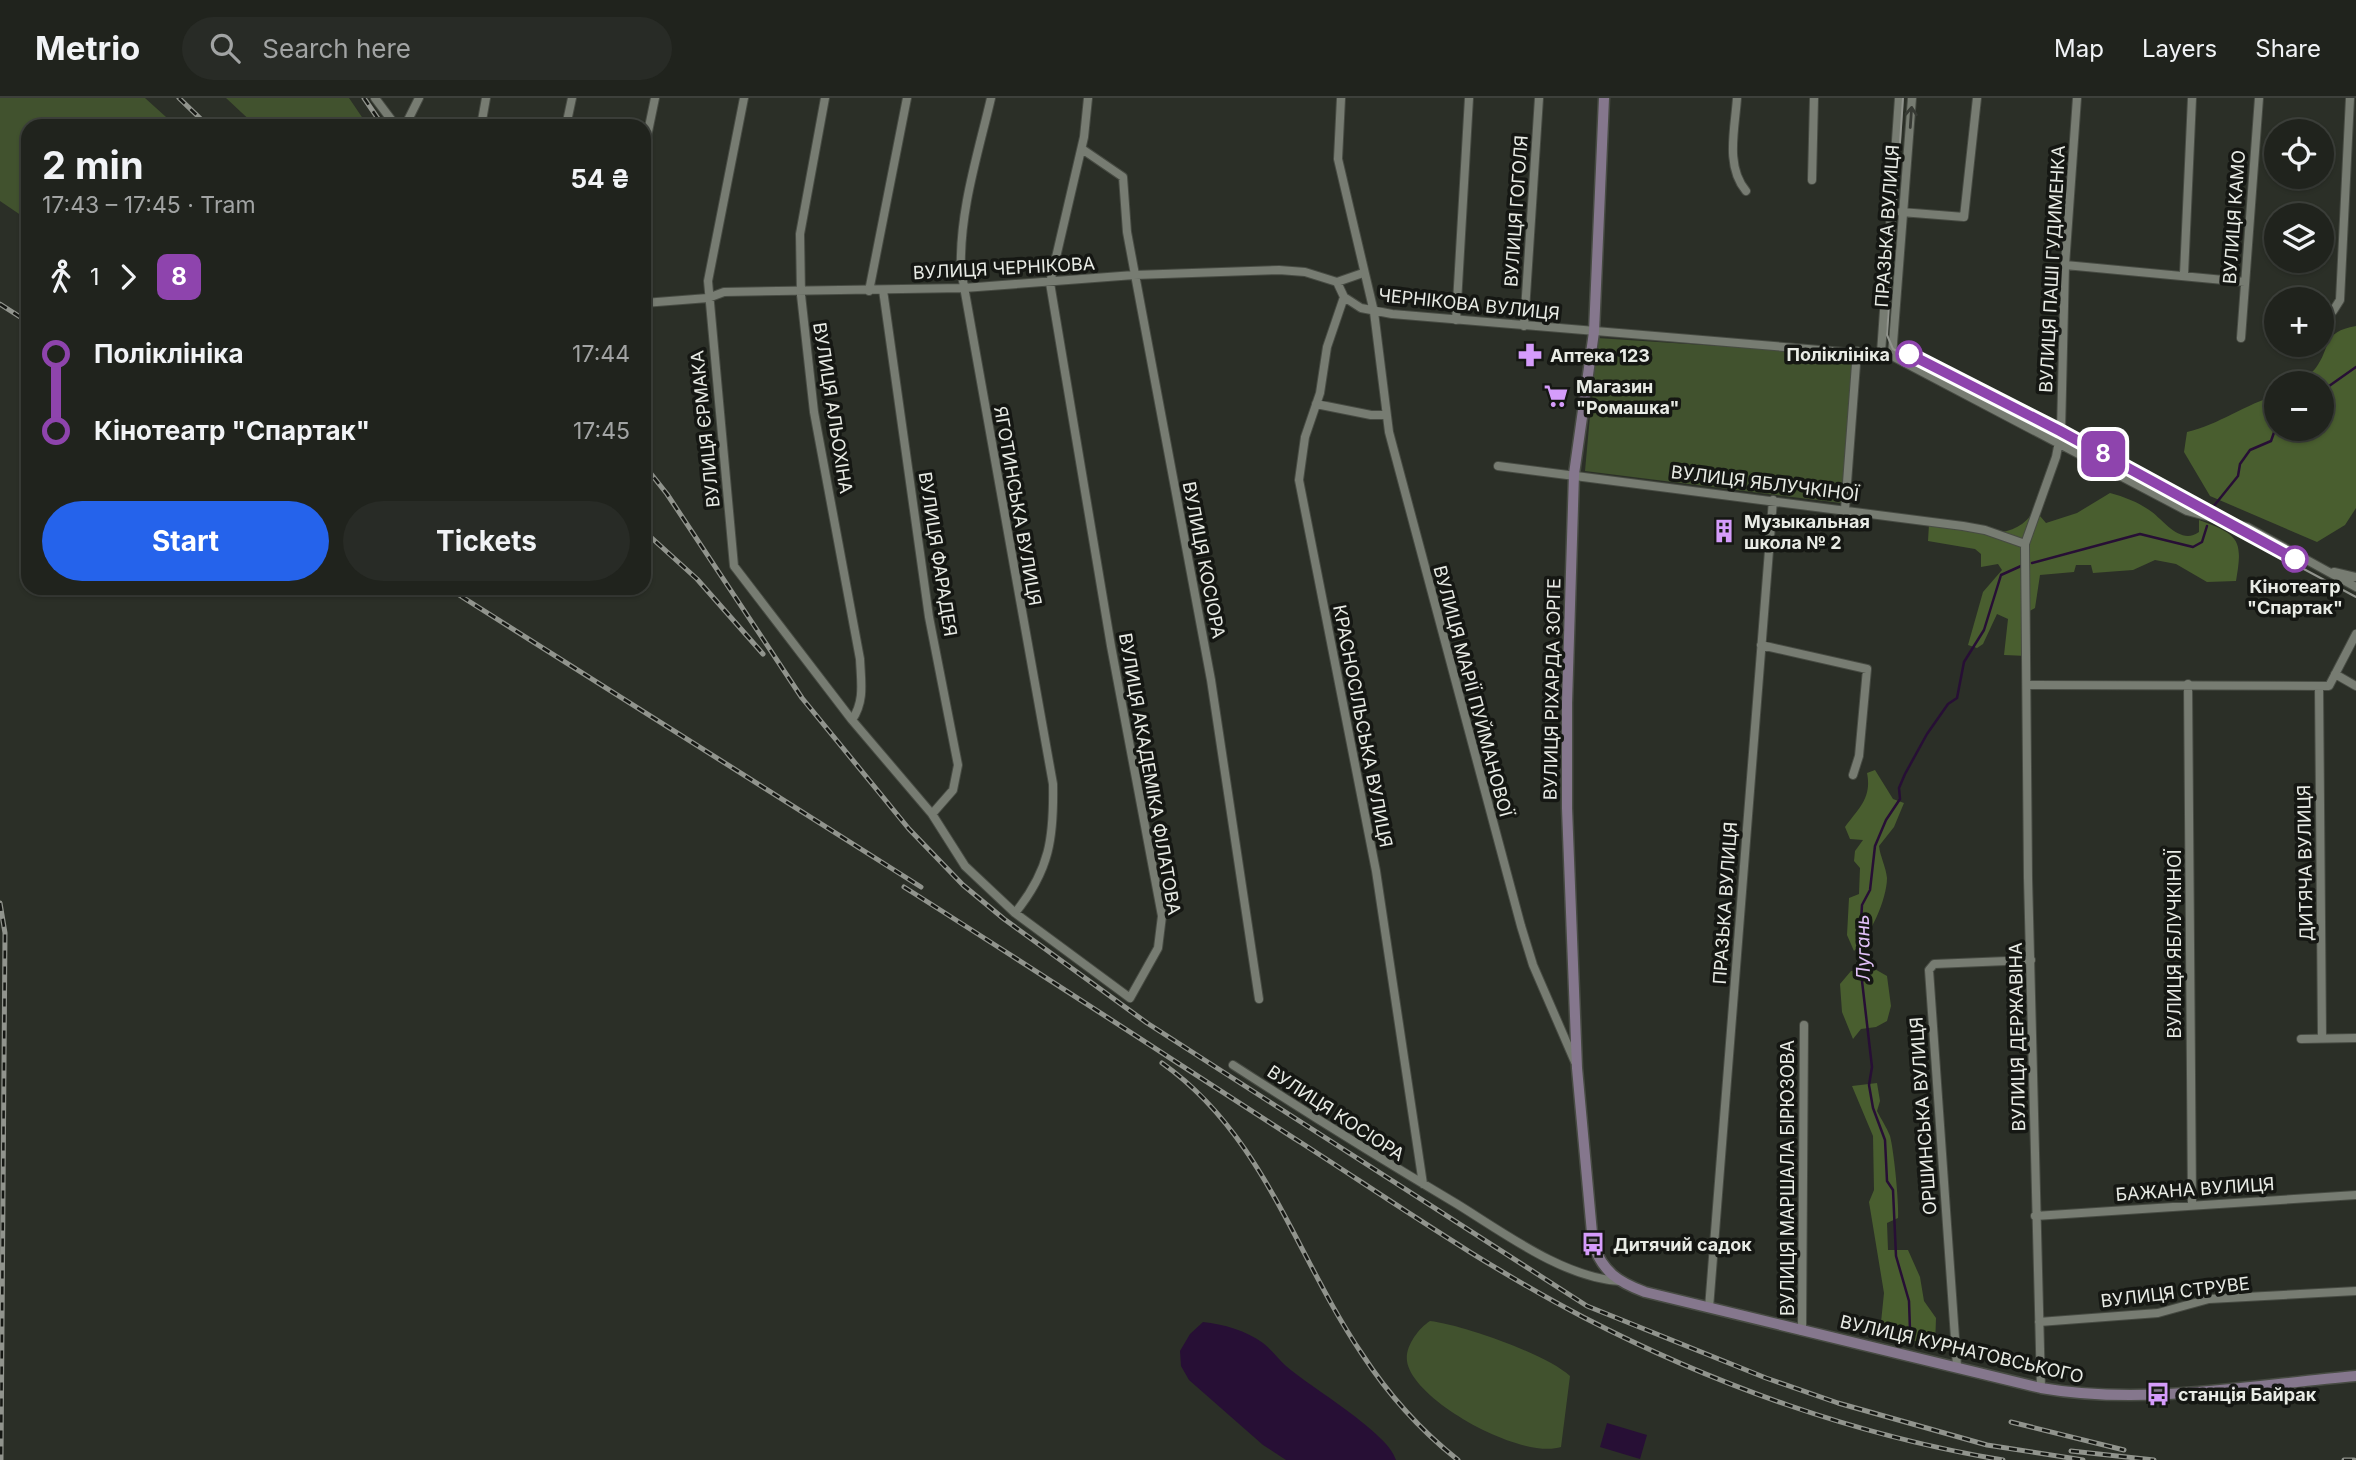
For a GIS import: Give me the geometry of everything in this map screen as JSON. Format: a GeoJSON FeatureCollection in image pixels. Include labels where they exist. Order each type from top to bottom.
{"type":"FeatureCollection","features":[{"type":"Feature","properties":{"kind":"street"},"geometry":{"type":"LineString","coordinates":[[375,98],[391,119]]}},
{"type":"Feature","properties":{"kind":"street"},"geometry":{"type":"LineString","coordinates":[[408,119],[419,98]]}},
{"type":"Feature","properties":{"kind":"street"},"geometry":{"type":"LineString","coordinates":[[482,119],[486,98]]}},
{"type":"Feature","properties":{"kind":"street"},"geometry":{"type":"LineString","coordinates":[[568,119],[572,98]]}},
{"type":"Feature","properties":{"kind":"street"},"geometry":{"type":"LineString","coordinates":[[651,119],[655,98]]}},
{"type":"Feature","properties":{"kind":"street","name":"ВУЛИЦЯ ЄРМАКА"},"geometry":{"type":"LineString","coordinates":[[744,98],[710,265],[708,298],[734,566],[852,720]]}},
{"type":"Feature","properties":{"kind":"street","name":"ВУЛИЦЯ АЛЬОХІНА"},"geometry":{"type":"LineString","coordinates":[[825,98],[800,233],[800,289],[814,412],[860,659],[862,695],[860,709],[852,720]]}},
{"type":"Feature","properties":{"kind":"street"},"geometry":{"type":"LineString","coordinates":[[869,290],[907,98]]}},
{"type":"Feature","properties":{"kind":"street","name":"ЯГОТИНСЬКА ВУЛИЦЯ"},"geometry":{"type":"LineString","coordinates":[[991,98],[962,240],[964,288],[1053,784],[1051,848],[1025,900],[1015,913]]}},
{"type":"Feature","properties":{"kind":"street"},"geometry":{"type":"LineString","coordinates":[[1050,283],[1082,149],[1087,98]]}},
{"type":"Feature","properties":{"kind":"street"},"geometry":{"type":"LineString","coordinates":[[1341,98],[1338,159],[1374,312]]}},
{"type":"Feature","properties":{"kind":"street"},"geometry":{"type":"LineString","coordinates":[[1456,320],[1469,98]]}},
{"type":"Feature","properties":{"kind":"street","name":"ВУЛИЦЯ ГОГОЛЯ"},"geometry":{"type":"LineString","coordinates":[[1524,326],[1539,98]]}},
{"type":"Feature","properties":{"kind":"street","name":"ВУЛИЦЯ РІХАРДА ЗОРГЕ"},"geometry":{"type":"LineString","coordinates":[[1604,98],[1594,332],[1574,474],[1567,703],[1567,808],[1577,1068],[1593,1244],[1599,1260],[1616,1279]]}},
{"type":"Feature","properties":{"kind":"street"},"geometry":{"type":"LineString","coordinates":[[1737,98],[1733,164],[1738,181],[1746,191]]}},
{"type":"Feature","properties":{"kind":"street"},"geometry":{"type":"LineString","coordinates":[[1812,180],[1814,98]]}},
{"type":"Feature","properties":{"kind":"street","name":"ПРАЗЬКА ВУЛИЦЯ"},"geometry":{"type":"LineString","coordinates":[[1881,353],[1899,98]]}},
{"type":"Feature","properties":{"kind":"street","name":"ПРАЗЬКА ВУЛИЦЯ"},"geometry":{"type":"LineString","coordinates":[[1892,356],[1912,98]]}},
{"type":"Feature","properties":{"kind":"street"},"geometry":{"type":"LineString","coordinates":[[1891,212],[1965,217],[1977,98]]}},
{"type":"Feature","properties":{"kind":"street","name":"ВУЛИЦЯ ПАШІ ГУДИМЕНКА"},"geometry":{"type":"LineString","coordinates":[[2025,544],[2059,442],[2064,265],[2077,98]]}},
{"type":"Feature","properties":{"kind":"street"},"geometry":{"type":"LineString","coordinates":[[2184,274],[2192,98]]}},
{"type":"Feature","properties":{"kind":"street","name":"ВУЛИЦЯ КАМО"},"geometry":{"type":"LineString","coordinates":[[2241,338],[2259,98]]}},
{"type":"Feature","properties":{"kind":"street"},"geometry":{"type":"LineString","coordinates":[[2334,309],[2340,299],[2350,98]]}},
{"type":"Feature","properties":{"kind":"street","name":"ВУЛИЦЯ КОСІОРА"},"geometry":{"type":"LineString","coordinates":[[1082,149],[1123,177],[1124,211],[1134,275],[1211,680],[1259,999]]}},
{"type":"Feature","properties":{"kind":"street"},"geometry":{"type":"LineString","coordinates":[[2064,265],[2184,274],[2245,282]]}},
{"type":"Feature","properties":{"kind":"street","name":"ВУЛИЦЯ ЧЕРНІКОВА"},"geometry":{"type":"LineString","coordinates":[[651,302],[708,298],[724,292],[964,288],[1134,275],[1279,270],[1305,272],[1337,282]]}},
{"type":"Feature","properties":{"kind":"street"},"geometry":{"type":"LineString","coordinates":[[1345,297],[1337,282],[1363,273]]}},
{"type":"Feature","properties":{"kind":"street","name":"ВУЛИЦЯ АКАДЕМІКА ФІЛАТОВА"},"geometry":{"type":"LineString","coordinates":[[852,720],[932,814],[965,866],[1015,913],[1130,998],[1158,948],[1162,916],[1111,646],[1050,283]]}},
{"type":"Feature","properties":{"kind":"street","name":"ВУЛИЦЯ ФАРАДЕЯ"},"geometry":{"type":"LineString","coordinates":[[883,290],[929,617],[958,765],[953,790],[932,814]]}},
{"type":"Feature","properties":{"kind":"street","name":"ЧЕРНІКОВА ВУЛИЦЯ"},"geometry":{"type":"LineString","coordinates":[[1345,297],[1351,303],[1374,312],[1594,332]]}},
{"type":"Feature","properties":{"kind":"street","name":"КРАСНОСІЛЬСЬКА ВУЛИЦЯ"},"geometry":{"type":"LineString","coordinates":[[1345,297],[1327,347],[1316,404],[1299,458],[1299,480],[1376,871],[1423,1184]]}},
{"type":"Feature","properties":{"kind":"street","name":"ВУЛИЦЯ МАРІЇ ПУЙМАНОВОЇ"},"geometry":{"type":"LineString","coordinates":[[1374,312],[1386,415],[1521,926],[1533,965],[1577,1068]]}},
{"type":"Feature","properties":{"kind":"street"},"geometry":{"type":"LineString","coordinates":[[1594,332],[1857,351],[1892,356],[2187,511],[2239,524],[2356,587]]}},
{"type":"Feature","properties":{"kind":"street"},"geometry":{"type":"LineString","coordinates":[[1845,509],[1857,351]]}},
{"type":"Feature","properties":{"kind":"street"},"geometry":{"type":"LineString","coordinates":[[1316,404],[1371,415],[1386,415]]}},
{"type":"Feature","properties":{"kind":"street","name":"ВУЛИЦЯ ЯБЛУЧКІНОЇ"},"geometry":{"type":"LineString","coordinates":[[1498,466],[1845,509],[1985,530],[2025,544]]}},
{"type":"Feature","properties":{"kind":"street","name":"ПРАЗЬКА ВУЛИЦЯ"},"geometry":{"type":"LineString","coordinates":[[1709,1308],[1773,500]]}},
{"type":"Feature","properties":{"kind":"street","name":"ВУЛИЦЯ ДЕРЖАВІНА"},"geometry":{"type":"LineString","coordinates":[[2025,544],[2035,1216],[2041,1388]]}},
{"type":"Feature","properties":{"kind":"street"},"geometry":{"type":"LineString","coordinates":[[2324,569],[2356,577]]}},
{"type":"Feature","properties":{"kind":"street"},"geometry":{"type":"LineString","coordinates":[[2028,685],[2329,686],[2356,634]]}},
{"type":"Feature","properties":{"kind":"street"},"geometry":{"type":"LineString","coordinates":[[1761,645],[1867,669],[1859,756],[1853,775]]}},
{"type":"Feature","properties":{"kind":"street"},"geometry":{"type":"LineString","coordinates":[[2335,674],[2356,686]]}},
{"type":"Feature","properties":{"kind":"street","name":"ВУЛИЦЯ ЯБЛУЧКІНОЇ"},"geometry":{"type":"LineString","coordinates":[[2189,684],[2192,1204]]}},
{"type":"Feature","properties":{"kind":"street","name":"ДИТЯЧА ВУЛИЦЯ"},"geometry":{"type":"LineString","coordinates":[[2319,687],[2322,1037]]}},
{"type":"Feature","properties":{"kind":"street","name":"ОРШИНСЬКА ВУЛИЦЯ"},"geometry":{"type":"LineString","coordinates":[[1957,1366],[1929,970],[1934,964],[2031,960]]}},
{"type":"Feature","properties":{"kind":"street","name":"ВУЛИЦЯ МАРШАЛА БІРЮЗОВА"},"geometry":{"type":"LineString","coordinates":[[1802,1331],[1804,1026]]}},
{"type":"Feature","properties":{"kind":"street"},"geometry":{"type":"LineString","coordinates":[[2301,1039],[2356,1038]]}},
{"type":"Feature","properties":{"kind":"street","name":"ВУЛИЦЯ КОСІОРА"},"geometry":{"type":"LineString","coordinates":[[1233,1065],[1403,1175],[1570,1269],[1599,1280],[1616,1279]]}},
{"type":"Feature","properties":{"kind":"street","name":"БАЖАНА ВУЛИЦЯ"},"geometry":{"type":"LineString","coordinates":[[2035,1216],[2356,1195]]}},
{"type":"Feature","properties":{"kind":"street","name":"ВУЛИЦЯ КУРНАТОВСЬКОГО"},"geometry":{"type":"LineString","coordinates":[[1616,1279],[1645,1292],[1709,1308],[2041,1388],[2086,1396],[2123,1396],[2356,1376]]}},
{"type":"Feature","properties":{"kind":"street","name":"ВУЛИЦЯ СТРУВЕ"},"geometry":{"type":"LineString","coordinates":[[2039,1322],[2158,1313],[2209,1299],[2356,1291]]}},
{"type":"Feature","properties":{"kind":"green space"},"geometry":{"type":"Polygon","coordinates":[[[0,98],[145,98],[168,119],[21,119],[21,215],[0,201],[0,98]]]}},
{"type":"Feature","properties":{"kind":"green space"},"geometry":{"type":"Polygon","coordinates":[[[226,98],[349,98],[363,119],[248,119],[226,98]]]}},
{"type":"Feature","properties":{"kind":"green space"},"geometry":{"type":"Polygon","coordinates":[[[2356,326],[2356,508],[2345,525],[2317,542],[2210,496],[2184,452],[2187,432],[2210,425],[2264,400],[2264,441],[2334,441],[2334,371],[2313,371],[2322,357],[2334,357],[2334,334],[2356,326]]]}},
{"type":"Feature","properties":{"kind":"green space"},"geometry":{"type":"Polygon","coordinates":[[[1597,338],[1854,355],[1841,503],[1585,471],[1597,338]]]}},
{"type":"Feature","properties":{"kind":"green space"},"geometry":{"type":"Polygon","coordinates":[[[2110,493],[2142,506],[2180,534],[2186,536],[2199,532],[2199,520],[2231,535],[2236,541],[2239,556],[2236,581],[2207,582],[2176,564],[2155,560],[2133,570],[2093,573],[2091,565],[2076,565],[2074,572],[2040,575],[2035,608],[2028,612],[2027,656],[2004,655],[2008,619],[1997,614],[1983,644],[1977,648],[1968,645],[1983,592],[2002,570],[1998,564],[1981,567],[1981,554],[1975,549],[1928,541],[1929,524],[1969,532],[1997,533],[2010,530],[2031,515],[2040,516],[2046,523],[2077,513],[2110,493]]]}},
{"type":"Feature","properties":{"kind":"green space"},"geometry":{"type":"Polygon","coordinates":[[[1875,770],[1893,799],[1904,803],[1894,827],[1879,846],[1887,878],[1881,907],[1866,937],[1854,951],[1847,935],[1849,898],[1859,894],[1860,868],[1854,861],[1855,851],[1863,840],[1850,839],[1845,827],[1866,796],[1867,773],[1875,770]]]}},
{"type":"Feature","properties":{"kind":"green space"},"geometry":{"type":"Polygon","coordinates":[[[1873,968],[1887,976],[1891,1006],[1887,1021],[1876,1027],[1861,1029],[1853,1039],[1842,1012],[1840,984],[1851,971],[1873,968]]]}},
{"type":"Feature","properties":{"kind":"green space"},"geometry":{"type":"Polygon","coordinates":[[[1877,1083],[1880,1101],[1877,1111],[1890,1136],[1898,1201],[1898,1218],[1887,1223],[1888,1250],[1908,1250],[1920,1277],[1924,1301],[1936,1318],[1935,1346],[1880,1332],[1884,1293],[1869,1202],[1874,1190],[1873,1136],[1852,1086],[1877,1083]]]}},
{"type":"Feature","properties":{"kind":"green space"},"geometry":{"type":"Polygon","coordinates":[[[1430,1321],[1462,1328],[1524,1350],[1570,1376],[1561,1447],[1543,1449],[1496,1436],[1447,1409],[1428,1393],[1413,1376],[1407,1355],[1414,1338],[1430,1321]]]}},
{"type":"Feature","properties":{"kind":"shaded area"},"geometry":{"type":"Polygon","coordinates":[[[1203,1322],[1234,1329],[1263,1343],[1297,1375],[1379,1437],[1396,1460],[1286,1460],[1263,1445],[1189,1380],[1181,1366],[1180,1351],[1190,1334],[1203,1322]]]}},
{"type":"Feature","properties":{"kind":"shaded area"},"geometry":{"type":"Polygon","coordinates":[[[1607,1423],[1647,1435],[1640,1459],[1600,1447],[1607,1423]]]}},
{"type":"Feature","properties":{"kind":"waterway","name":"Лугань"},"geometry":{"type":"LineString","coordinates":[[2334,383],[2356,367]]}},
{"type":"Feature","properties":{"kind":"waterway","name":"Лугань"},"geometry":{"type":"LineString","coordinates":[[2213,507],[2238,476],[2240,464],[2250,450],[2271,441]]}},
{"type":"Feature","properties":{"kind":"waterway","name":"Лугань"},"geometry":{"type":"LineString","coordinates":[[2032,563],[2140,534],[2193,547],[2202,542],[2207,526]]}},
{"type":"Feature","properties":{"kind":"waterway","name":"Лугань"},"geometry":{"type":"LineString","coordinates":[[1910,1330],[1909,1301],[1896,1256],[1893,1190],[1887,1181],[1885,1140],[1873,1108],[1869,1085],[1872,1067],[1859,955],[1862,905],[1870,890],[1875,846],[1886,820],[1900,799],[1899,788],[1905,774],[1927,734],[1948,704],[1957,698],[1964,662],[1984,630],[2001,575],[2021,566]]}},
{"type":"Feature","properties":{"kind":"tram line"},"geometry":{"type":"LineString","coordinates":[[1903,98],[1887,335],[1893,349],[2356,597]]}},
{"type":"Feature","properties":{"kind":"tram line","name":"8"},"geometry":{"type":"LineString","coordinates":[[1909,354],[2060,431],[2295,559]]}},
{"type":"Feature","properties":{"kind":"railway"},"geometry":{"type":"LineString","coordinates":[[179,98],[201,119]]}},
{"type":"Feature","properties":{"kind":"railway"},"geometry":{"type":"LineString","coordinates":[[364,98],[378,119]]}},
{"type":"Feature","properties":{"kind":"railway"},"geometry":{"type":"LineString","coordinates":[[0,304],[21,318]]}},
{"type":"Feature","properties":{"kind":"railway"},"geometry":{"type":"LineString","coordinates":[[651,474],[802,698],[909,829],[963,885],[1004,919],[1147,1023],[1587,1306],[1766,1378],[1838,1403],[1987,1445],[2083,1460]]}},
{"type":"Feature","properties":{"kind":"railway"},"geometry":{"type":"LineString","coordinates":[[651,537],[697,579],[763,654]]}},
{"type":"Feature","properties":{"kind":"railway"},"geometry":{"type":"LineString","coordinates":[[459,595],[921,887]]}},
{"type":"Feature","properties":{"kind":"railway"},"geometry":{"type":"LineString","coordinates":[[904,887],[1440,1233],[1583,1317],[1684,1365],[1788,1405],[1895,1437],[2003,1460]]}},
{"type":"Feature","properties":{"kind":"railway"},"geometry":{"type":"LineString","coordinates":[[0,903],[5,933],[1,1460]]}},
{"type":"Feature","properties":{"kind":"railway"},"geometry":{"type":"LineString","coordinates":[[1162,1063],[1197,1092],[1227,1125],[1275,1198],[1338,1316],[1372,1369],[1418,1424],[1458,1460]]}},
{"type":"Feature","properties":{"kind":"railway"},"geometry":{"type":"LineString","coordinates":[[2011,1422],[2124,1450]]}},
{"type":"Feature","properties":{"kind":"railway"},"geometry":{"type":"LineString","coordinates":[[2071,1451],[2154,1460]]}},
{"type":"Feature","properties":{"kind":"railway"},"geometry":{"type":"LineString","coordinates":[[2344,1460],[2354,1460]]}},
{"type":"Feature","properties":{"kind":"place","name":"Поліклініка"},"geometry":{"type":"Point","coordinates":[1909,354]}},
{"type":"Feature","properties":{"kind":"place","name":"Аптека 123"},"geometry":{"type":"Point","coordinates":[1530,355]}},
{"type":"Feature","properties":{"kind":"place","name":"Магазин \"Ромашка\""},"geometry":{"type":"Point","coordinates":[1556,396]}},
{"type":"Feature","properties":{"kind":"place","name":"Музыкальная школа № 2"},"geometry":{"type":"Point","coordinates":[1724,531]}},
{"type":"Feature","properties":{"kind":"place","name":"Кінотеатр \"Спартак\""},"geometry":{"type":"Point","coordinates":[2295,559]}},
{"type":"Feature","properties":{"kind":"place","name":"Дитячий садок"},"geometry":{"type":"Point","coordinates":[1593,1244]}},
{"type":"Feature","properties":{"kind":"place","name":"станція Байрак"},"geometry":{"type":"Point","coordinates":[2158,1394]}}]}
